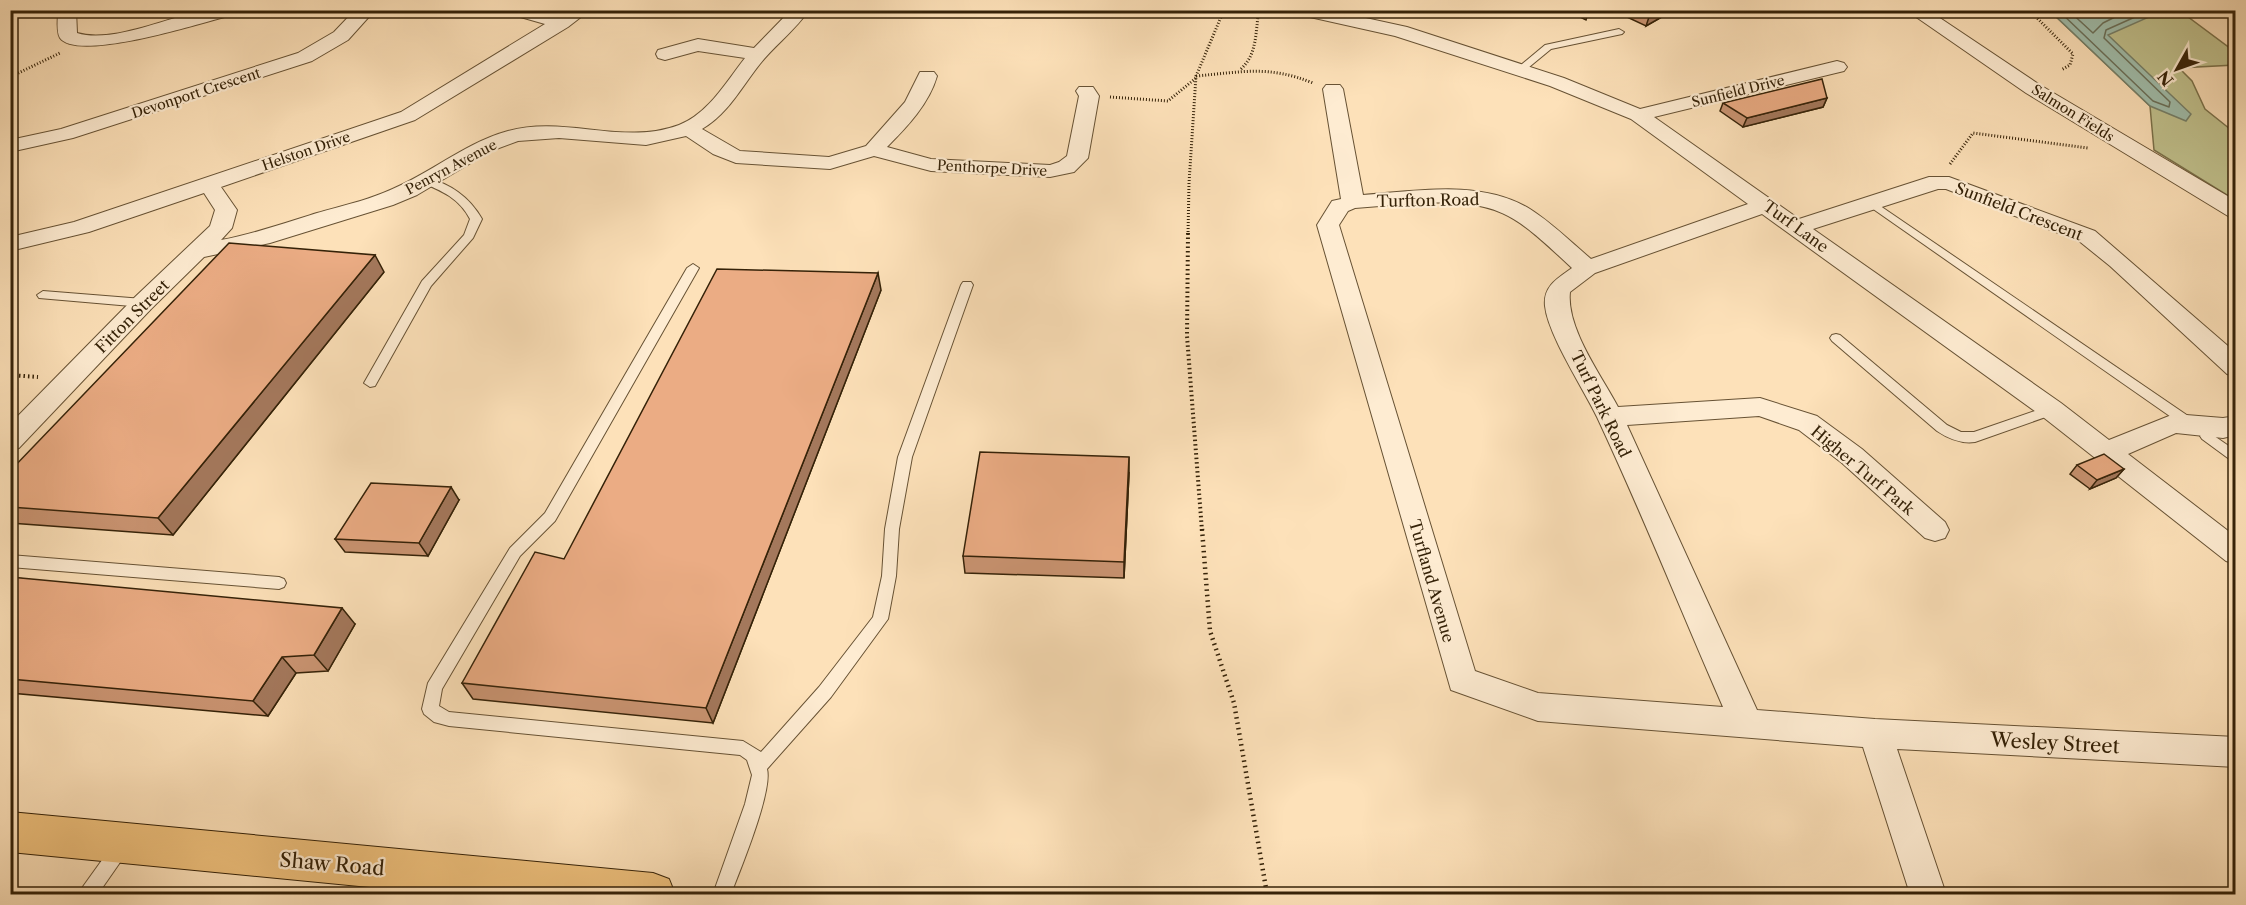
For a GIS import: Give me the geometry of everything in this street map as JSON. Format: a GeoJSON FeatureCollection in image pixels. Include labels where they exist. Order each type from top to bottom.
{"type":"FeatureCollection","features":[{"type":"Feature","properties":{"kind":"main road","name":"Shaw Road"},"geometry":{"type":"LineString","coordinates":[[10,832],[653,894]]}},
{"type":"Feature","properties":{"kind":"street"},"geometry":{"type":"LineString","coordinates":[[67,10],[68,36],[83,42],[132,35],[230,10]]}},
{"type":"Feature","properties":{"kind":"street","name":"Devonport Crescent"},"geometry":{"type":"LineString","coordinates":[[10,146],[66,134],[305,57],[341,36],[366,10]]}},
{"type":"Feature","properties":{"kind":"street"},"geometry":{"type":"LineString","coordinates":[[516,10],[562,23]]}},
{"type":"Feature","properties":{"kind":"street","name":"Helston Drive"},"geometry":{"type":"LineString","coordinates":[[10,244],[81,227],[408,116],[581,10]]}},
{"type":"Feature","properties":{"kind":"street","name":"Penryn Avenue"},"geometry":{"type":"LineString","coordinates":[[197,251],[214,249],[293,228],[395,196],[492,143],[533,132],[551,130],[618,140],[640,140],[665,137],[689,129],[710,117],[758,54],[800,10]]}},
{"type":"Feature","properties":{"kind":"street","name":"Turf Lane"},"geometry":{"type":"LineString","coordinates":[[1301,10],[1400,32],[1592,95],[1638,115],[2052,410],[2235,554]]}},
{"type":"Feature","properties":{"kind":"street","name":"Salmon Fields"},"geometry":{"type":"LineString","coordinates":[[1915,10],[2140,155],[2235,211]]}},
{"type":"Feature","properties":{"kind":"street"},"geometry":{"type":"LineString","coordinates":[[665,54],[698,45],[758,54]]}},
{"type":"Feature","properties":{"kind":"street","name":"Sunfield Drive"},"geometry":{"type":"LineString","coordinates":[[1638,115],[1837,67]]}},
{"type":"Feature","properties":{"kind":"street"},"geometry":{"type":"LineString","coordinates":[[689,129],[720,150],[736,157],[830,163],[873,150],[889,135],[925,87],[927,76]]}},
{"type":"Feature","properties":{"kind":"street"},"geometry":{"type":"LineString","coordinates":[[1333,89],[1353,202]]}},
{"type":"Feature","properties":{"kind":"street","name":"Penthorpe Drive"},"geometry":{"type":"LineString","coordinates":[[873,150],[931,165],[1058,170],[1077,158],[1087,93]]}},
{"type":"Feature","properties":{"kind":"street","name":"Sunfield Crescent"},"geometry":{"type":"LineString","coordinates":[[1797,227],[1937,182],[1948,183],[2087,236],[2118,261],[2235,368]]}},
{"type":"Feature","properties":{"kind":"street","name":"Fitton Street"},"geometry":{"type":"LineString","coordinates":[[10,441],[143,303],[221,228],[226,210],[209,184]]}},
{"type":"Feature","properties":{"kind":"street","name":"Turfton Road"},"geometry":{"type":"LineString","coordinates":[[1353,202],[1451,196],[1491,199],[1521,212],[1587,268]]}},
{"type":"Feature","properties":{"kind":"street","name":"Turfland Avenue"},"geometry":{"type":"LineString","coordinates":[[1353,202],[1340,206],[1328,225],[1462,680],[1538,707],[1875,734]]}},
{"type":"Feature","properties":{"kind":"street","name":"Turf Park Road"},"geometry":{"type":"LineString","coordinates":[[1746,722],[1610,417],[1563,327],[1557,305],[1559,289],[1587,268],[1767,205]]}},
{"type":"Feature","properties":{"kind":"street","name":"Higher Turf Park"},"geometry":{"type":"LineString","coordinates":[[1610,417],[1760,407],[1808,423],[1852,456],[1935,530]]}},
{"type":"Feature","properties":{"kind":"street"},"geometry":{"type":"LineString","coordinates":[[2107,452],[2174,423],[2199,430],[2235,425]]}},
{"type":"Feature","properties":{"kind":"street"},"geometry":{"type":"LineString","coordinates":[[1875,734],[1928,894]]}},
{"type":"Feature","properties":{"kind":"street","name":"Wesley Street"},"geometry":{"type":"LineString","coordinates":[[1875,734],[2235,752]]}},
{"type":"Feature","properties":{"kind":"lane"},"geometry":{"type":"LineString","coordinates":[[1520,70],[1548,47],[1619,32]]}},
{"type":"Feature","properties":{"kind":"lane"},"geometry":{"type":"LineString","coordinates":[[370,383],[411,315],[426,284],[469,236],[476,219],[469,203],[453,192],[425,180]]}},
{"type":"Feature","properties":{"kind":"lane"},"geometry":{"type":"LineString","coordinates":[[1870,202],[2199,430],[2235,459]]}},
{"type":"Feature","properties":{"kind":"lane"},"geometry":{"type":"LineString","coordinates":[[693,268],[550,517],[522,544],[434,688],[430,709],[440,717],[449,719],[743,748],[754,755],[760,775],[754,804],[722,894]]}},
{"type":"Feature","properties":{"kind":"lane"},"geometry":{"type":"LineString","coordinates":[[759,766],[825,692],[880,619],[889,576],[892,529],[905,457],[967,285]]}},
{"type":"Feature","properties":{"kind":"lane"},"geometry":{"type":"LineString","coordinates":[[43,295],[143,303]]}},
{"type":"Feature","properties":{"kind":"lane"},"geometry":{"type":"LineString","coordinates":[[1836,338],[1941,428],[1958,437],[1966,439],[1975,437],[2052,410]]}},
{"type":"Feature","properties":{"kind":"lane"},"geometry":{"type":"LineString","coordinates":[[10,561],[279,583]]}},
{"type":"Feature","properties":{"kind":"lane"},"geometry":{"type":"LineString","coordinates":[[88,894],[124,844]]}},
{"type":"Feature","properties":{"kind":"path"},"geometry":{"type":"LineString","coordinates":[[1224,10],[1196,77],[1189,183],[1187,336],[1210,631],[1234,703],[1267,894]]}},
{"type":"Feature","properties":{"kind":"path"},"geometry":{"type":"LineString","coordinates":[[1240,70],[1250,62],[1255,54],[1259,10]]}},
{"type":"Feature","properties":{"kind":"path"},"geometry":{"type":"LineString","coordinates":[[2029,10],[2073,54],[2070,65],[2061,70]]}},
{"type":"Feature","properties":{"kind":"path"},"geometry":{"type":"LineString","coordinates":[[10,77],[83,42]]}},
{"type":"Feature","properties":{"kind":"path"},"geometry":{"type":"LineString","coordinates":[[1087,93],[1168,101],[1174,99],[1196,77],[1240,70],[1282,72],[1333,89]]}},
{"type":"Feature","properties":{"kind":"path"},"geometry":{"type":"LineString","coordinates":[[1937,182],[1973,133],[2140,155]]}},
{"type":"Feature","properties":{"kind":"green space"},"geometry":{"type":"Polygon","coordinates":[[[2050,11],[2180,11],[2235,52],[2235,65],[2179,68],[2192,81],[2205,109],[2235,133],[2235,200],[2154,150],[2150,106],[2050,11]]]}},
{"type":"Feature","properties":{"kind":"water"},"geometry":{"type":"Polygon","coordinates":[[[2050,11],[2139,11],[2149,17],[2108,35],[2191,114],[2186,121],[2150,106],[2050,11]]]}},
{"type":"Feature","properties":{"kind":"building"},"geometry":{"type":"Polygon","coordinates":[[[1642,10],[1656,10],[1650,14],[1642,10]]]}},
{"type":"Feature","properties":{"kind":"building"},"geometry":{"type":"Polygon","coordinates":[[[1822,79],[1827,98],[1747,118],[1723,103],[1822,79]]]}},
{"type":"Feature","properties":{"kind":"building"},"geometry":{"type":"Polygon","coordinates":[[[229,243],[375,255],[158,518],[10,507],[10,471],[229,243]]]}},
{"type":"Feature","properties":{"kind":"building"},"geometry":{"type":"Polygon","coordinates":[[[717,269],[878,273],[706,708],[462,683],[535,552],[564,559],[717,269]]]}},
{"type":"Feature","properties":{"kind":"building"},"geometry":{"type":"Polygon","coordinates":[[[980,452],[1129,457],[1124,562],[963,556],[980,452]]]}},
{"type":"Feature","properties":{"kind":"building"},"geometry":{"type":"Polygon","coordinates":[[[2104,454],[2124,469],[2097,480],[2077,465],[2104,454]]]}},
{"type":"Feature","properties":{"kind":"building"},"geometry":{"type":"Polygon","coordinates":[[[371,483],[451,487],[419,543],[335,539],[371,483]]]}},
{"type":"Feature","properties":{"kind":"building"},"geometry":{"type":"Polygon","coordinates":[[[10,577],[342,608],[314,655],[282,657],[253,701],[10,679],[10,577]]]}}]}
